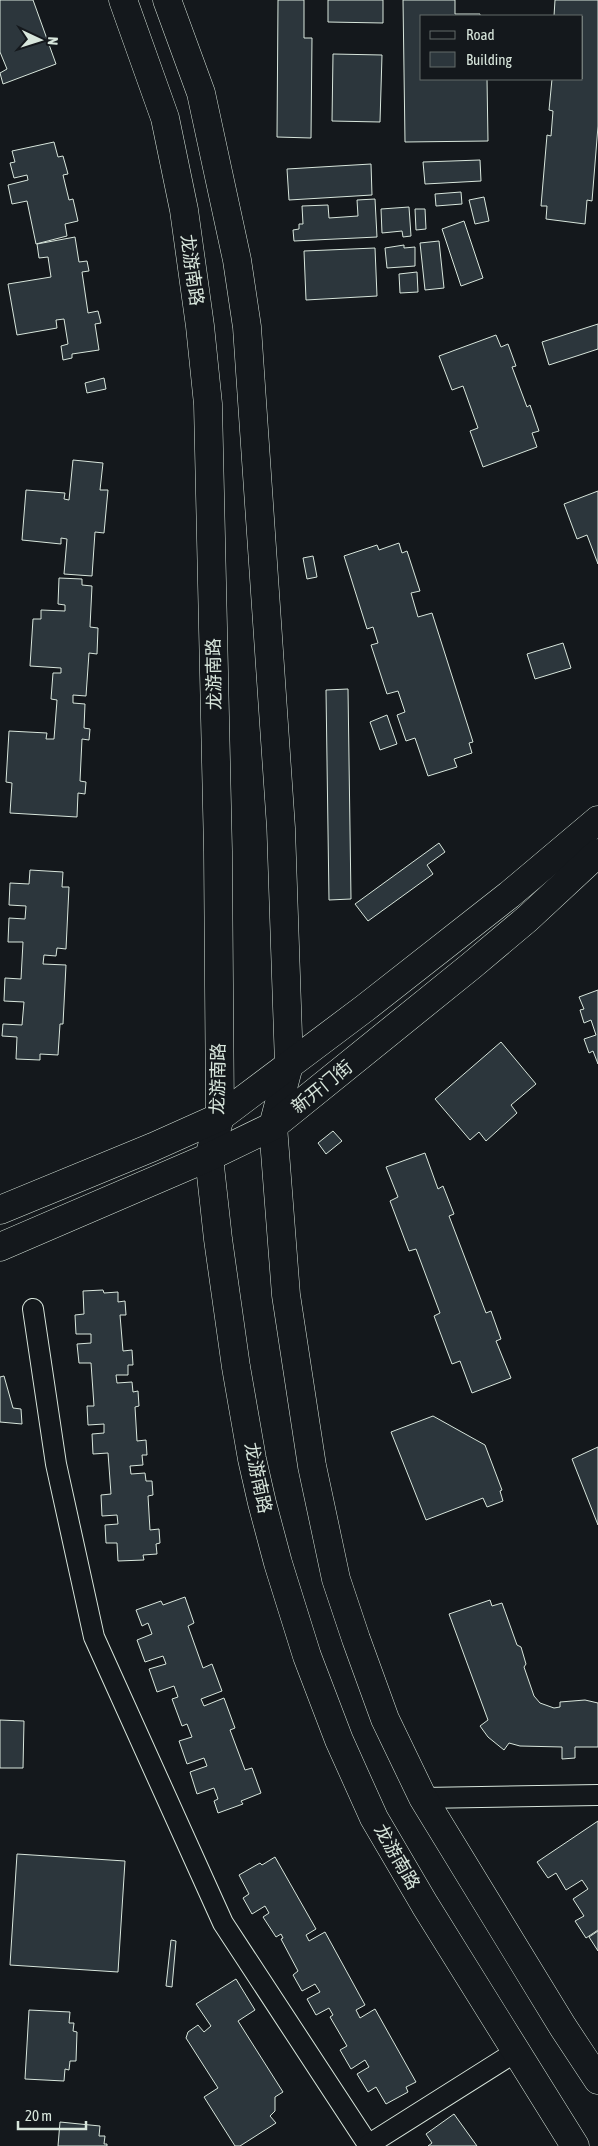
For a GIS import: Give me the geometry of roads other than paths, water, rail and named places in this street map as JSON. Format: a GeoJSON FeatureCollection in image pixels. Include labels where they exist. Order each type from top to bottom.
{"type":"FeatureCollection","features":[{"type":"Feature","properties":{"kind":"main road","name":"龙游南路"},"geometry":{"type":"LineString","coordinates":[[123,0],[166,118],[184,210],[200,326],[208,404],[218,851],[220,1117],[209,1158],[224,1278],[252,1459],[278,1563],[307,1656],[339,1740],[374,1818],[425,1905],[575,2146]]}},
{"type":"Feature","properties":{"kind":"main road"},"geometry":{"type":"LineString","coordinates":[[167,0],[201,93],[237,260],[247,327],[281,828],[289,1065],[273,1126],[286,1295],[312,1466],[336,1579],[385,1720],[423,1798],[563,2027],[598,2080]]}},
{"type":"Feature","properties":{"kind":"main road","name":"新开门街"},"geometry":{"type":"LineString","coordinates":[[0,1210],[153,1147],[220,1117],[365,1008],[501,901],[598,820]]}},
{"type":"Feature","properties":{"kind":"main road","name":"新开门街"},"geometry":{"type":"LineString","coordinates":[[0,1247],[209,1158],[273,1126],[471,966],[598,853]]}},
{"type":"Feature","properties":{"kind":"street"},"geometry":{"type":"LineString","coordinates":[[33,1309],[56,1464],[94,1638],[223,1923],[368,2145],[517,2051]]}},
{"type":"Feature","properties":{"kind":"street"},"geometry":{"type":"LineString","coordinates":[[423,1798],[598,1795]]}}]}
